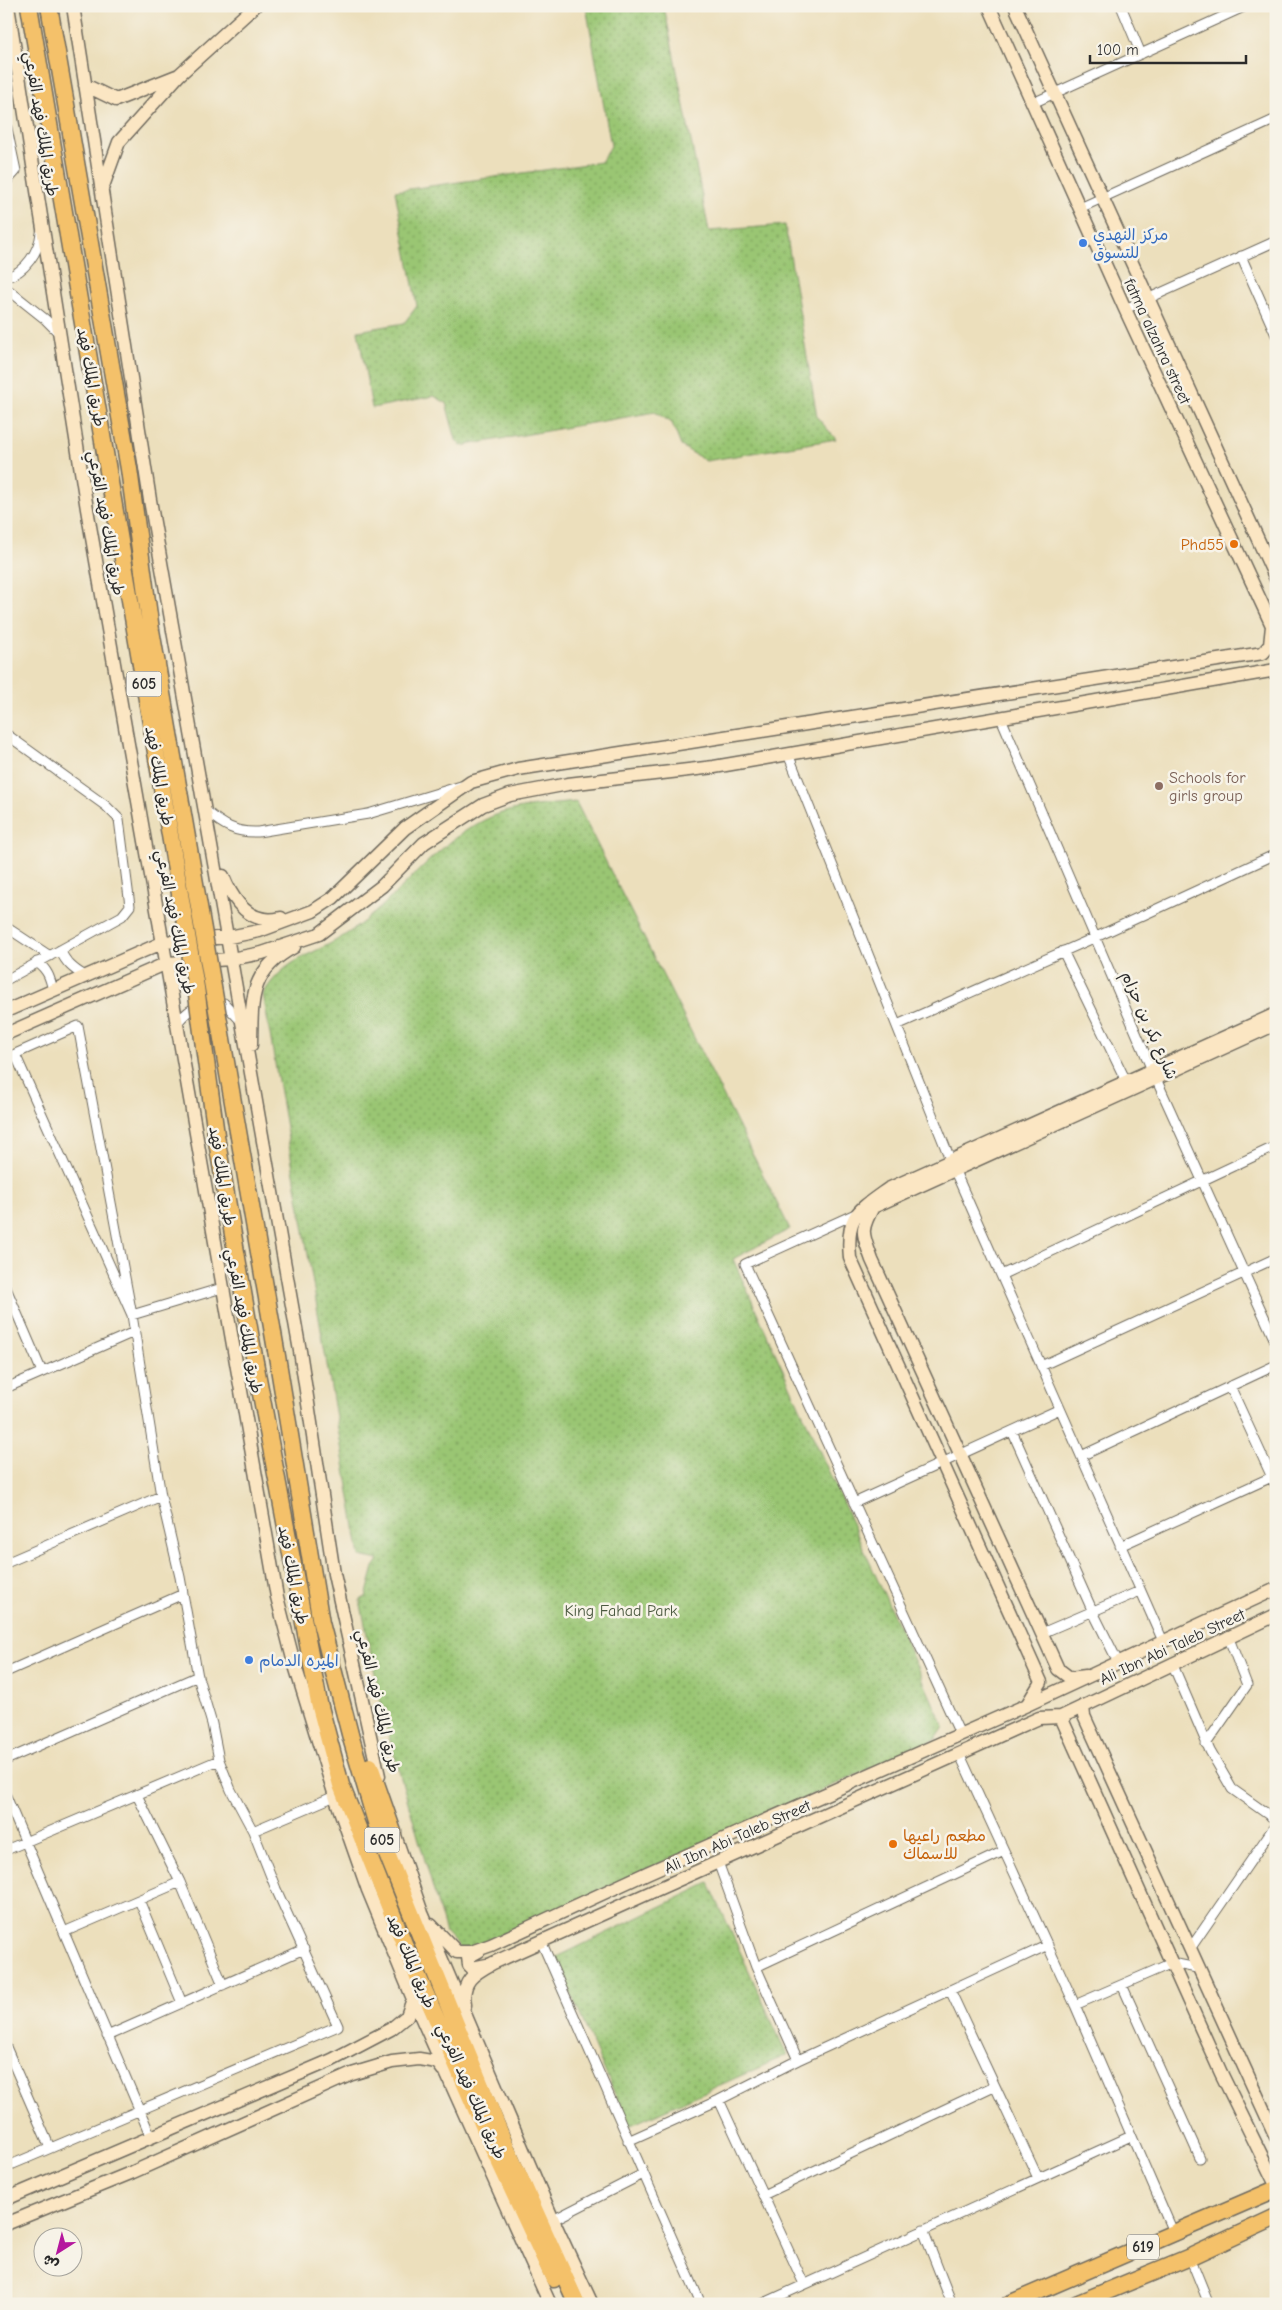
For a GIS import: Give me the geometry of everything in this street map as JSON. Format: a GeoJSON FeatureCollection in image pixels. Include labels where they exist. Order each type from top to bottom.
{"type":"FeatureCollection","features":[{"type":"Feature","properties":{"kind":"highway","name":"طريق الملك فهد"},"geometry":{"type":"LineString","coordinates":[[29,6],[191,959],[217,1142],[254,1362],[292,1573],[319,1703],[339,1776],[386,1899],[492,2146],[565,2304]]}},
{"type":"Feature","properties":{"kind":"highway","name":"طريق الملك فهد"},"geometry":{"type":"LineString","coordinates":[[49,6],[129,470],[153,640],[276,1350],[321,1623],[351,1738],[381,1839],[503,2140],[577,2304]]}},
{"type":"Feature","properties":{"kind":"highway"},"geometry":{"type":"LineString","coordinates":[[292,1573],[307,1692],[335,1795],[386,1899]]}},
{"type":"Feature","properties":{"kind":"highway"},"geometry":{"type":"LineString","coordinates":[[321,1623],[393,1832]]}},
{"type":"Feature","properties":{"kind":"highway","name":"619"},"geometry":{"type":"LineString","coordinates":[[1009,2304],[1276,2189]]}},
{"type":"Feature","properties":{"kind":"highway","name":"619"},"geometry":{"type":"LineString","coordinates":[[1076,2304],[1190,2257],[1276,2217]]}},
{"type":"Feature","properties":{"kind":"street","name":"طريق الملك فهد الفرعي"},"geometry":{"type":"LineString","coordinates":[[8,6],[59,333],[140,817],[164,942],[222,1288],[277,1597],[293,1660],[335,1795],[368,1890],[412,1998],[550,2304]]}},
{"type":"Feature","properties":{"kind":"street","name":"طريق الملك فهد الفرعي"},"geometry":{"type":"LineString","coordinates":[[73,6],[150,500],[300,1351],[334,1574],[362,1707],[393,1832],[422,1913],[553,2220],[592,2304]]}},
{"type":"Feature","properties":{"kind":"street"},"geometry":{"type":"LineString","coordinates":[[102,191],[119,142],[179,75],[255,6]]}},
{"type":"Feature","properties":{"kind":"street","name":"fatma alzahra street"},"geometry":{"type":"LineString","coordinates":[[989,6],[1125,309],[1274,630]]}},
{"type":"Feature","properties":{"kind":"street"},"geometry":{"type":"LineString","coordinates":[[1015,6],[1276,579]]}},
{"type":"Feature","properties":{"kind":"street"},"geometry":{"type":"LineString","coordinates":[[1121,6],[1141,54]]}},
{"type":"Feature","properties":{"kind":"street"},"geometry":{"type":"LineString","coordinates":[[1033,103],[1246,6]]}},
{"type":"Feature","properties":{"kind":"street"},"geometry":{"type":"LineString","coordinates":[[85,85],[116,100],[179,75]]}},
{"type":"Feature","properties":{"kind":"street"},"geometry":{"type":"LineString","coordinates":[[1080,208],[1276,120]]}},
{"type":"Feature","properties":{"kind":"street"},"geometry":{"type":"LineString","coordinates":[[6,124],[16,172],[6,182]]}},
{"type":"Feature","properties":{"kind":"street"},"geometry":{"type":"LineString","coordinates":[[6,277],[16,274],[30,258],[39,245],[42,228]]}},
{"type":"Feature","properties":{"kind":"street"},"geometry":{"type":"LineString","coordinates":[[1125,309],[1276,241]]}},
{"type":"Feature","properties":{"kind":"street"},"geometry":{"type":"LineString","coordinates":[[1241,256],[1276,335]]}},
{"type":"Feature","properties":{"kind":"street"},"geometry":{"type":"LineString","coordinates":[[6,288],[45,318],[59,333]]}},
{"type":"Feature","properties":{"kind":"street"},"geometry":{"type":"LineString","coordinates":[[206,812],[227,827],[243,833],[368,814],[518,769],[1263,653],[1270,645],[1274,630]]}},
{"type":"Feature","properties":{"kind":"street"},"geometry":{"type":"LineString","coordinates":[[251,1075],[252,1000],[256,987],[265,971],[277,959],[319,934],[382,886],[424,843],[483,805],[510,795],[568,784],[714,766],[1276,670]]}},
{"type":"Feature","properties":{"kind":"street","name":"شارع بكر بن حزام"},"geometry":{"type":"LineString","coordinates":[[1001,718],[1155,1074],[1276,1343]]}},
{"type":"Feature","properties":{"kind":"street"},"geometry":{"type":"LineString","coordinates":[[6,734],[106,806],[118,819],[130,906],[122,916],[6,980]]}},
{"type":"Feature","properties":{"kind":"street"},"geometry":{"type":"LineString","coordinates":[[788,754],[953,1165],[1163,1641]]}},
{"type":"Feature","properties":{"kind":"street"},"geometry":{"type":"LineString","coordinates":[[6,1011],[164,942],[228,937],[259,931],[312,910],[333,898],[406,828],[471,782]]}},
{"type":"Feature","properties":{"kind":"street"},"geometry":{"type":"LineString","coordinates":[[213,850],[232,896],[255,917],[270,921],[312,910]]}},
{"type":"Feature","properties":{"kind":"street"},"geometry":{"type":"LineString","coordinates":[[897,1024],[1063,952],[1276,854]]}},
{"type":"Feature","properties":{"kind":"street"},"geometry":{"type":"LineString","coordinates":[[6,927],[50,956]]}},
{"type":"Feature","properties":{"kind":"street"},"geometry":{"type":"LineString","coordinates":[[6,1034],[167,963],[231,958],[262,953],[319,934]]}},
{"type":"Feature","properties":{"kind":"street"},"geometry":{"type":"LineString","coordinates":[[60,950],[65,961],[74,970],[85,976]]}},
{"type":"Feature","properties":{"kind":"street"},"geometry":{"type":"LineString","coordinates":[[1063,952],[1126,1081]]}},
{"type":"Feature","properties":{"kind":"street"},"geometry":{"type":"LineString","coordinates":[[37,962],[44,967],[50,977],[53,990]]}},
{"type":"Feature","properties":{"kind":"street"},"geometry":{"type":"LineString","coordinates":[[178,1022],[188,1009],[207,1003],[224,1003],[241,1022]]}},
{"type":"Feature","properties":{"kind":"street"},"geometry":{"type":"LineString","coordinates":[[1086,1676],[1070,1678],[1058,1669],[872,1260],[864,1237],[863,1224],[872,1206],[1126,1081],[1155,1074],[1276,1014]]}},
{"type":"Feature","properties":{"kind":"street"},"geometry":{"type":"LineString","coordinates":[[960,1734],[745,1264],[855,1214],[888,1189],[953,1165],[1155,1074],[1276,1024]]}},
{"type":"Feature","properties":{"kind":"street"},"geometry":{"type":"LineString","coordinates":[[6,2167],[338,2026],[253,1831],[231,1790],[220,1760],[198,1676],[162,1496],[132,1315],[78,1026],[10,1056],[132,1315]]}},
{"type":"Feature","properties":{"kind":"street"},"geometry":{"type":"LineString","coordinates":[[1001,1275],[1276,1146]]}},
{"type":"Feature","properties":{"kind":"street"},"geometry":{"type":"LineString","coordinates":[[855,1214],[848,1237],[850,1258],[1041,1682],[1028,1705]]}},
{"type":"Feature","properties":{"kind":"street"},"geometry":{"type":"LineString","coordinates":[[1041,1366],[1276,1258]]}},
{"type":"Feature","properties":{"kind":"street"},"geometry":{"type":"LineString","coordinates":[[6,1288],[42,1372]]}},
{"type":"Feature","properties":{"kind":"street"},"geometry":{"type":"LineString","coordinates":[[132,1315],[222,1288]]}},
{"type":"Feature","properties":{"kind":"street"},"geometry":{"type":"LineString","coordinates":[[6,1388],[134,1332]]}},
{"type":"Feature","properties":{"kind":"street"},"geometry":{"type":"LineString","coordinates":[[1081,1456],[1276,1365]]}},
{"type":"Feature","properties":{"kind":"street"},"geometry":{"type":"LineString","coordinates":[[1230,1386],[1274,1476],[1276,1486]]}},
{"type":"Feature","properties":{"kind":"street"},"geometry":{"type":"LineString","coordinates":[[854,1503],[942,1461],[960,1455],[1060,1409]]}},
{"type":"Feature","properties":{"kind":"street"},"geometry":{"type":"LineString","coordinates":[[1012,1431],[1093,1612],[1118,1662]]}},
{"type":"Feature","properties":{"kind":"street"},"geometry":{"type":"LineString","coordinates":[[1120,1546],[1274,1476]]}},
{"type":"Feature","properties":{"kind":"street"},"geometry":{"type":"LineString","coordinates":[[6,1563],[162,1496]]}},
{"type":"Feature","properties":{"kind":"street","name":"Ali Ibn Abi Taleb Street"},"geometry":{"type":"LineString","coordinates":[[422,1913],[444,1941],[456,1952],[471,1952],[483,1948],[1028,1705],[1086,1676],[1276,1589]]}},
{"type":"Feature","properties":{"kind":"street"},"geometry":{"type":"LineString","coordinates":[[1042,1633],[1140,1591]]}},
{"type":"Feature","properties":{"kind":"street"},"geometry":{"type":"LineString","coordinates":[[6,1672],[183,1594]]}},
{"type":"Feature","properties":{"kind":"street","name":"Ali Ibn Abi Taleb Street"},"geometry":{"type":"LineString","coordinates":[[467,2020],[463,1993],[465,1986],[476,1974],[491,1964],[1039,1718],[1061,1717],[1228,1636],[1276,1616]]}},
{"type":"Feature","properties":{"kind":"street"},"geometry":{"type":"LineString","coordinates":[[1206,1744],[1247,1686],[1228,1636]]}},
{"type":"Feature","properties":{"kind":"street"},"geometry":{"type":"LineString","coordinates":[[1172,1663],[1206,1744],[1232,1789],[1276,1820]]}},
{"type":"Feature","properties":{"kind":"street"},"geometry":{"type":"LineString","coordinates":[[6,1760],[198,1676]]}},
{"type":"Feature","properties":{"kind":"street"},"geometry":{"type":"LineString","coordinates":[[1083,1706],[1084,1716],[1197,1968],[1276,2137]]}},
{"type":"Feature","properties":{"kind":"street"},"geometry":{"type":"LineString","coordinates":[[1061,1717],[1221,2073],[1276,2185]]}},
{"type":"Feature","properties":{"kind":"street"},"geometry":{"type":"LineString","coordinates":[[960,1755],[1048,1945],[1174,2234]]}},
{"type":"Feature","properties":{"kind":"street"},"geometry":{"type":"LineString","coordinates":[[6,1850],[220,1760]]}},
{"type":"Feature","properties":{"kind":"street"},"geometry":{"type":"LineString","coordinates":[[137,1795],[180,1882],[223,1985]]}},
{"type":"Feature","properties":{"kind":"street"},"geometry":{"type":"LineString","coordinates":[[253,1831],[335,1795]]}},
{"type":"Feature","properties":{"kind":"street"},"geometry":{"type":"LineString","coordinates":[[6,1796],[151,2137]]}},
{"type":"Feature","properties":{"kind":"street"},"geometry":{"type":"LineString","coordinates":[[1190,1949],[1276,1824]]}},
{"type":"Feature","properties":{"kind":"street"},"geometry":{"type":"LineString","coordinates":[[756,1967],[1004,1851]]}},
{"type":"Feature","properties":{"kind":"street"},"geometry":{"type":"LineString","coordinates":[[718,1862],[756,1967],[798,2060]]}},
{"type":"Feature","properties":{"kind":"street"},"geometry":{"type":"LineString","coordinates":[[64,1932],[180,1882]]}},
{"type":"Feature","properties":{"kind":"street"},"geometry":{"type":"LineString","coordinates":[[139,1900],[182,2003]]}},
{"type":"Feature","properties":{"kind":"street"},"geometry":{"type":"LineString","coordinates":[[541,1940],[701,2304]]}},
{"type":"Feature","properties":{"kind":"street"},"geometry":{"type":"LineString","coordinates":[[628,2141],[720,2100],[798,2060],[1048,1945]]}},
{"type":"Feature","properties":{"kind":"street"},"geometry":{"type":"LineString","coordinates":[[483,1948],[468,1958],[469,1965],[472,1968],[491,1964]]}},
{"type":"Feature","properties":{"kind":"street"},"geometry":{"type":"LineString","coordinates":[[107,2036],[304,1949]]}},
{"type":"Feature","properties":{"kind":"street"},"geometry":{"type":"LineString","coordinates":[[1075,2006],[1172,1963],[1197,1968]]}},
{"type":"Feature","properties":{"kind":"street"},"geometry":{"type":"LineString","coordinates":[[1122,1985],[1200,2158]]}},
{"type":"Feature","properties":{"kind":"street"},"geometry":{"type":"LineString","coordinates":[[950,1990],[1038,2178]]}},
{"type":"Feature","properties":{"kind":"street"},"geometry":{"type":"LineString","coordinates":[[6,2199],[332,2060],[391,2029],[407,2016],[412,1998]]}},
{"type":"Feature","properties":{"kind":"street"},"geometry":{"type":"LineString","coordinates":[[6,2047],[50,2148]]}},
{"type":"Feature","properties":{"kind":"street"},"geometry":{"type":"LineString","coordinates":[[6,2224],[124,2175],[352,2074],[392,2062],[419,2059],[437,2062],[450,2079]]}},
{"type":"Feature","properties":{"kind":"street"},"geometry":{"type":"LineString","coordinates":[[763,2195],[994,2086]]}},
{"type":"Feature","properties":{"kind":"street"},"geometry":{"type":"LineString","coordinates":[[720,2100],[804,2284]]}},
{"type":"Feature","properties":{"kind":"street"},"geometry":{"type":"LineString","coordinates":[[762,2304],[1131,2136]]}},
{"type":"Feature","properties":{"kind":"street"},"geometry":{"type":"LineString","coordinates":[[553,2220],[643,2174]]}},
{"type":"Feature","properties":{"kind":"street"},"geometry":{"type":"LineString","coordinates":[[923,2230],[952,2304]]}},
{"type":"Feature","properties":{"kind":"street"},"geometry":{"type":"LineString","coordinates":[[1190,2257],[1209,2304]]}},
{"type":"Feature","properties":{"kind":"green space"},"geometry":{"type":"Polygon","coordinates":[[[586,6],[664,6],[709,231],[785,225],[817,417],[836,439],[706,461],[681,446],[672,423],[655,412],[461,446],[456,440],[446,403],[434,396],[372,408],[358,331],[404,323],[417,306],[395,191],[601,162],[611,146],[586,6]]]}},
{"type":"Feature","properties":{"kind":"green space","name":"King Fahad Park"},"geometry":{"type":"Polygon","coordinates":[[[576,802],[790,1229],[733,1259],[944,1727],[936,1739],[469,1949],[462,1950],[446,1933],[385,1723],[360,1600],[366,1597],[374,1567],[379,1560],[360,1556],[263,994],[272,981],[291,964],[336,941],[367,919],[435,855],[472,827],[493,816],[513,810],[576,802]]]}},
{"type":"Feature","properties":{"kind":"green space"},"geometry":{"type":"Polygon","coordinates":[[[709,1883],[787,2055],[629,2126],[555,1958],[709,1883]]]}},
{"type":"Feature","properties":{"kind":"place","name":"مركز النهدي للتسوق"},"geometry":{"type":"Point","coordinates":[1083,243]}},
{"type":"Feature","properties":{"kind":"place","name":"Phd55"},"geometry":{"type":"Point","coordinates":[1234,544]}},
{"type":"Feature","properties":{"kind":"place","name":"Schools for girls group"},"geometry":{"type":"Point","coordinates":[1159,786]}},
{"type":"Feature","properties":{"kind":"place","name":"الميره الدمام"},"geometry":{"type":"Point","coordinates":[249,1660]}},
{"type":"Feature","properties":{"kind":"place","name":"مطعم راعيها للاسماك"},"geometry":{"type":"Point","coordinates":[893,1844]}}]}
